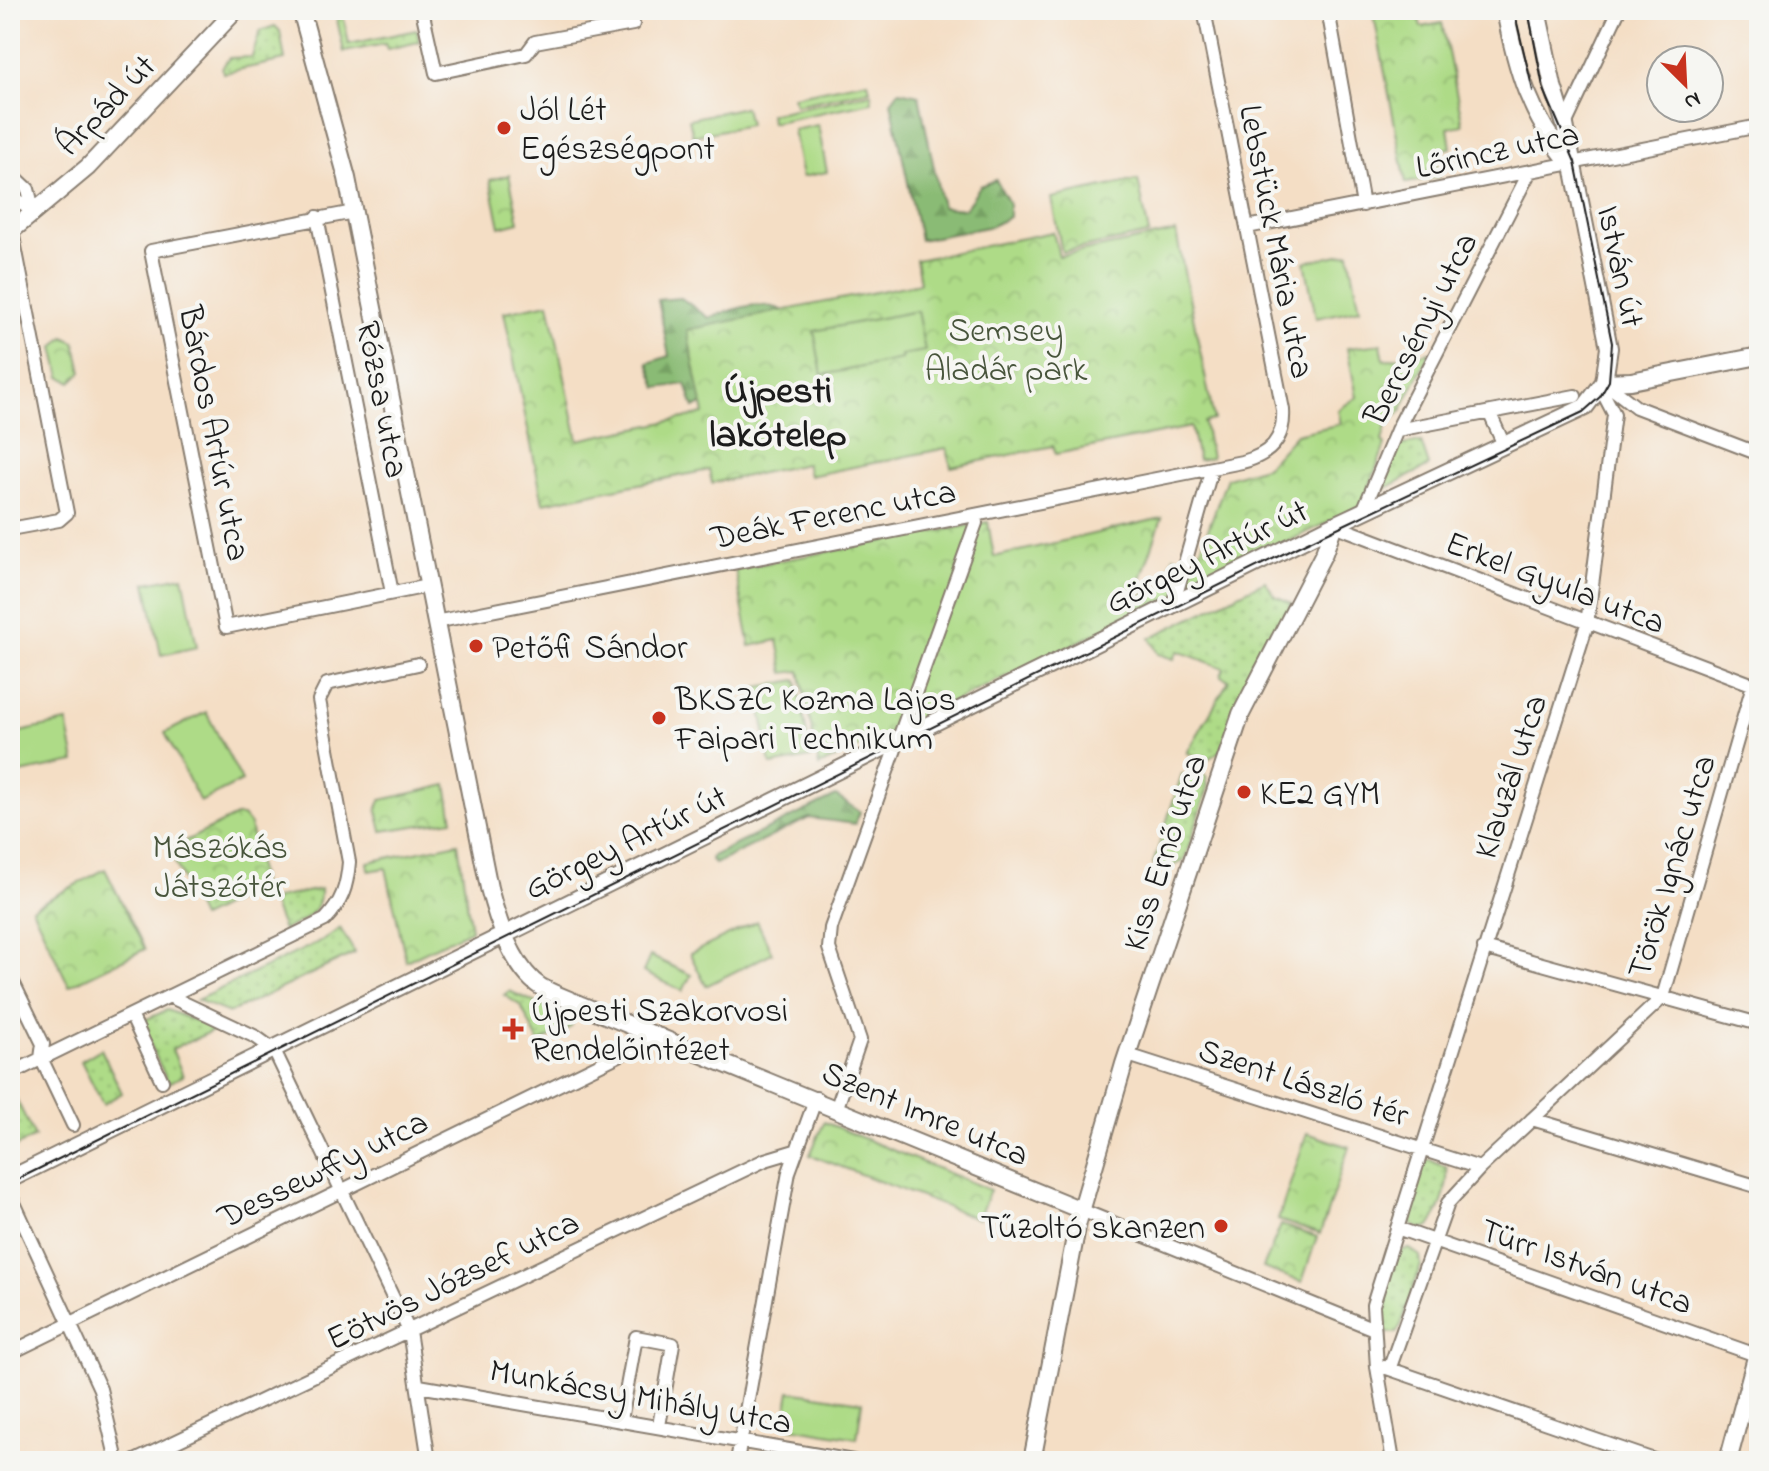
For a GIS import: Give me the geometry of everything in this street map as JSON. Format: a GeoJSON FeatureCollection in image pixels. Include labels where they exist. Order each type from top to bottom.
{"type":"FeatureCollection","features":[{"type":"Feature","properties":{"kind":"street","name":"Árpád út"},"geometry":{"type":"LineString","coordinates":[[11,231],[88,167],[236,10]]}},
{"type":"Feature","properties":{"kind":"street","name":"Rózsa utca"},"geometry":{"type":"LineString","coordinates":[[301,10],[354,212],[489,888],[505,934]]}},
{"type":"Feature","properties":{"kind":"street"},"geometry":{"type":"LineString","coordinates":[[422,10],[436,73],[526,54],[535,42],[633,24],[630,10]]}},
{"type":"Feature","properties":{"kind":"street","name":"Lebstück Mária utca"},"geometry":{"type":"LineString","coordinates":[[1204,10],[1284,420],[1271,449],[1242,462]]}},
{"type":"Feature","properties":{"kind":"street"},"geometry":{"type":"LineString","coordinates":[[1328,10],[1363,205]]}},
{"type":"Feature","properties":{"kind":"street","name":"István út"},"geometry":{"type":"LineString","coordinates":[[1505,10],[1523,90],[1550,141],[1570,163]]}},
{"type":"Feature","properties":{"kind":"street","name":"István út"},"geometry":{"type":"LineString","coordinates":[[1537,10],[1553,86],[1565,125],[1570,163],[1609,348],[1603,385]]}},
{"type":"Feature","properties":{"kind":"street"},"geometry":{"type":"LineString","coordinates":[[1565,125],[1619,10]]}},
{"type":"Feature","properties":{"kind":"street","name":"Lőrincz utca"},"geometry":{"type":"LineString","coordinates":[[1247,227],[1759,126]]}},
{"type":"Feature","properties":{"kind":"street"},"geometry":{"type":"LineString","coordinates":[[10,172],[28,189],[34,213]]}},
{"type":"Feature","properties":{"kind":"street","name":"Bercsényi utca"},"geometry":{"type":"LineString","coordinates":[[1363,511],[1397,430],[1529,173]]}},
{"type":"Feature","properties":{"kind":"street"},"geometry":{"type":"LineString","coordinates":[[10,194],[34,213]]}},
{"type":"Feature","properties":{"kind":"street"},"geometry":{"type":"LineString","coordinates":[[317,217],[354,212]]}},
{"type":"Feature","properties":{"kind":"street","name":"Rózsa utca"},"geometry":{"type":"LineString","coordinates":[[317,217],[392,593]]}},
{"type":"Feature","properties":{"kind":"street","name":"Bárdos Artúr utca"},"geometry":{"type":"LineString","coordinates":[[317,217],[151,251],[226,627],[392,593]]}},
{"type":"Feature","properties":{"kind":"street"},"geometry":{"type":"LineString","coordinates":[[10,529],[65,516],[11,231]]}},
{"type":"Feature","properties":{"kind":"street"},"geometry":{"type":"LineString","coordinates":[[1603,385],[1759,356]]}},
{"type":"Feature","properties":{"kind":"street"},"geometry":{"type":"LineString","coordinates":[[1603,385],[1636,407],[1759,454]]}},
{"type":"Feature","properties":{"kind":"street"},"geometry":{"type":"LineString","coordinates":[[1603,385],[1614,414],[1624,407],[1636,407]]}},
{"type":"Feature","properties":{"kind":"street","name":"Görgey Artúr út"},"geometry":{"type":"LineString","coordinates":[[10,1179],[1334,525],[1576,413],[1603,385]]}},
{"type":"Feature","properties":{"kind":"street"},"geometry":{"type":"LineString","coordinates":[[1397,430],[1575,396]]}},
{"type":"Feature","properties":{"kind":"street"},"geometry":{"type":"LineString","coordinates":[[1490,414],[1504,445]]}},
{"type":"Feature","properties":{"kind":"street","name":"Klauzál utca"},"geometry":{"type":"LineString","coordinates":[[1422,1148],[1587,624],[1614,414]]}},
{"type":"Feature","properties":{"kind":"street","name":"Deák Ferenc utca"},"geometry":{"type":"LineString","coordinates":[[435,622],[1242,462]]}},
{"type":"Feature","properties":{"kind":"street"},"geometry":{"type":"LineString","coordinates":[[1173,605],[1212,468]]}},
{"type":"Feature","properties":{"kind":"street"},"geometry":{"type":"LineString","coordinates":[[837,1107],[860,1040],[828,943],[976,523],[975,515]]}},
{"type":"Feature","properties":{"kind":"street","name":"Erkel Gyula utca"},"geometry":{"type":"LineString","coordinates":[[1334,525],[1756,686]]}},
{"type":"Feature","properties":{"kind":"street","name":"Kiss Ernő utca"},"geometry":{"type":"LineString","coordinates":[[1032,1461],[1081,1210],[1128,1055],[1241,714],[1324,553],[1334,525]]}},
{"type":"Feature","properties":{"kind":"street"},"geometry":{"type":"LineString","coordinates":[[392,593],[428,586]]}},
{"type":"Feature","properties":{"kind":"street"},"geometry":{"type":"LineString","coordinates":[[10,1074],[312,929],[337,906],[347,887],[349,862],[319,700],[321,691],[327,684],[418,664]]}},
{"type":"Feature","properties":{"kind":"street","name":"Török Ignác utca"},"geometry":{"type":"LineString","coordinates":[[1480,1168],[1663,997],[1756,686]]}},
{"type":"Feature","properties":{"kind":"street","name":"Szent Imre utca"},"geometry":{"type":"LineString","coordinates":[[505,934],[527,973],[541,987],[1081,1210]]}},
{"type":"Feature","properties":{"kind":"street"},"geometry":{"type":"LineString","coordinates":[[1484,948],[1759,1024]]}},
{"type":"Feature","properties":{"kind":"street"},"geometry":{"type":"LineString","coordinates":[[10,976],[43,1044],[41,1058],[73,1125]]}},
{"type":"Feature","properties":{"kind":"street"},"geometry":{"type":"LineString","coordinates":[[169,996],[256,1037],[274,1050],[409,1331],[429,1461]]}},
{"type":"Feature","properties":{"kind":"street"},"geometry":{"type":"LineString","coordinates":[[131,1015],[162,1081]]}},
{"type":"Feature","properties":{"kind":"street","name":"Dessewffy utca"},"geometry":{"type":"LineString","coordinates":[[10,1353],[660,1035]]}},
{"type":"Feature","properties":{"kind":"street","name":"Szent László tér"},"geometry":{"type":"LineString","coordinates":[[1128,1055],[1422,1148],[1373,1305],[1374,1329],[1384,1367],[1393,1461]]}},
{"type":"Feature","properties":{"kind":"street"},"geometry":{"type":"LineString","coordinates":[[737,1461],[786,1185],[795,1151],[816,1098]]}},
{"type":"Feature","properties":{"kind":"street"},"geometry":{"type":"LineString","coordinates":[[1532,1119],[1759,1187]]}},
{"type":"Feature","properties":{"kind":"street"},"geometry":{"type":"LineString","coordinates":[[1422,1148],[1480,1168]]}},
{"type":"Feature","properties":{"kind":"street","name":"Eötvös József utca"},"geometry":{"type":"LineString","coordinates":[[135,1461],[765,1160],[795,1151]]}},
{"type":"Feature","properties":{"kind":"street","name":"Szent László tér"},"geometry":{"type":"LineString","coordinates":[[1384,1367],[1448,1203],[1480,1168]]}},
{"type":"Feature","properties":{"kind":"street"},"geometry":{"type":"LineString","coordinates":[[10,1194],[100,1389],[117,1461]]}},
{"type":"Feature","properties":{"kind":"street"},"geometry":{"type":"LineString","coordinates":[[1081,1210],[1374,1329]]}},
{"type":"Feature","properties":{"kind":"street","name":"Türr István utca"},"geometry":{"type":"LineString","coordinates":[[1397,1228],[1758,1352]]}},
{"type":"Feature","properties":{"kind":"street"},"geometry":{"type":"LineString","coordinates":[[621,1420],[636,1337],[673,1344],[659,1426]]}},
{"type":"Feature","properties":{"kind":"street"},"geometry":{"type":"LineString","coordinates":[[1728,1461],[1758,1352]]}},
{"type":"Feature","properties":{"kind":"street"},"geometry":{"type":"LineString","coordinates":[[1384,1367],[1657,1461]]}},
{"type":"Feature","properties":{"kind":"street","name":"Munkácsy Mihály utca"},"geometry":{"type":"LineString","coordinates":[[419,1386],[853,1461]]}},
{"type":"Feature","properties":{"kind":"street"},"geometry":{"type":"LineString","coordinates":[[166,1447],[169,1461]]}},
{"type":"Feature","properties":{"kind":"green space"},"geometry":{"type":"Polygon","coordinates":[[[335,10],[342,10],[349,44],[417,30],[419,42],[387,49],[385,44],[344,52],[335,10]]]}},
{"type":"Feature","properties":{"kind":"green space"},"geometry":{"type":"Polygon","coordinates":[[[1417,10],[1421,27],[1442,23],[1463,125],[1448,128],[1451,148],[1434,151],[1439,177],[1406,183],[1374,16],[1417,10]]]}},
{"type":"Feature","properties":{"kind":"green space"},"geometry":{"type":"Polygon","coordinates":[[[275,26],[280,31],[285,60],[223,73],[222,68],[229,58],[252,57],[260,31],[275,26]]]}},
{"type":"Feature","properties":{"kind":"green space"},"geometry":{"type":"Polygon","coordinates":[[[868,81],[870,90],[795,105],[793,96],[868,81]]]}},
{"type":"Feature","properties":{"kind":"green space"},"geometry":{"type":"Polygon","coordinates":[[[899,91],[919,95],[942,207],[965,209],[980,186],[996,180],[1009,203],[1009,217],[992,226],[920,240],[891,102],[899,91]]]}},
{"type":"Feature","properties":{"kind":"green space"},"geometry":{"type":"Polygon","coordinates":[[[871,93],[872,102],[771,123],[770,114],[871,93]]]}},
{"type":"Feature","properties":{"kind":"green space"},"geometry":{"type":"Polygon","coordinates":[[[745,107],[749,125],[693,136],[689,119],[745,107]]]}},
{"type":"Feature","properties":{"kind":"green space"},"geometry":{"type":"Polygon","coordinates":[[[818,125],[827,172],[802,177],[793,130],[818,125]]]}},
{"type":"Feature","properties":{"kind":"green space"},"geometry":{"type":"Polygon","coordinates":[[[509,175],[519,222],[500,227],[490,180],[509,175]]]}},
{"type":"Feature","properties":{"kind":"green space"},"geometry":{"type":"Polygon","coordinates":[[[1138,180],[1149,234],[1062,252],[1051,198],[1138,180]]]}},
{"type":"Feature","properties":{"kind":"green space","name":"Semsey Aladár park"},"geometry":{"type":"Polygon","coordinates":[[[1053,232],[1059,256],[1176,232],[1214,420],[1204,422],[1211,458],[1198,460],[1191,427],[1056,454],[1053,446],[951,467],[947,448],[809,476],[806,464],[712,483],[709,470],[543,503],[504,312],[549,303],[578,440],[704,414],[687,330],[920,283],[916,260],[1053,232]]]}},
{"type":"Feature","properties":{"kind":"green space"},"geometry":{"type":"Polygon","coordinates":[[[1349,253],[1360,309],[1316,318],[1305,262],[1349,253]]]}},
{"type":"Feature","properties":{"kind":"green space"},"geometry":{"type":"Polygon","coordinates":[[[681,298],[709,318],[741,307],[761,305],[792,315],[713,398],[694,408],[686,384],[657,388],[648,363],[669,356],[658,300],[681,298]]]}},
{"type":"Feature","properties":{"kind":"green space"},"geometry":{"type":"Polygon","coordinates":[[[917,311],[925,351],[901,355],[902,359],[822,375],[814,331],[917,311]]]}},
{"type":"Feature","properties":{"kind":"green space"},"geometry":{"type":"Polygon","coordinates":[[[64,337],[75,342],[82,372],[71,382],[61,377],[54,347],[64,337]]]}},
{"type":"Feature","properties":{"kind":"green space"},"geometry":{"type":"Polygon","coordinates":[[[1381,344],[1384,360],[1430,352],[1401,411],[1386,426],[1382,441],[1385,445],[1362,506],[819,766],[800,671],[784,673],[778,640],[750,646],[735,569],[988,522],[994,557],[1162,518],[1134,599],[1162,587],[1174,556],[1196,562],[1227,478],[1267,466],[1296,434],[1341,424],[1338,410],[1357,397],[1347,348],[1381,344]]]}},
{"type":"Feature","properties":{"kind":"green space"},"geometry":{"type":"Polygon","coordinates":[[[1421,442],[1429,466],[1382,490],[1377,487],[1396,446],[1421,442]]]}},
{"type":"Feature","properties":{"kind":"green space"},"geometry":{"type":"Polygon","coordinates":[[[183,576],[197,647],[161,655],[146,583],[183,576]]]}},
{"type":"Feature","properties":{"kind":"green space"},"geometry":{"type":"Polygon","coordinates":[[[1265,581],[1275,596],[1292,603],[1220,751],[1208,759],[1187,753],[1229,680],[1221,676],[1224,668],[1178,651],[1174,659],[1158,654],[1150,638],[1265,581]]]}},
{"type":"Feature","properties":{"kind":"green space"},"geometry":{"type":"Polygon","coordinates":[[[797,680],[811,758],[771,765],[757,687],[797,680]]]}},
{"type":"Feature","properties":{"kind":"green space"},"geometry":{"type":"Polygon","coordinates":[[[206,712],[242,781],[200,802],[165,733],[206,712]]]}},
{"type":"Feature","properties":{"kind":"green space"},"geometry":{"type":"Polygon","coordinates":[[[67,722],[75,762],[10,775],[10,734],[67,722]]]}},
{"type":"Feature","properties":{"kind":"green space"},"geometry":{"type":"Polygon","coordinates":[[[1190,767],[1206,776],[1208,788],[1184,861],[1167,868],[1153,864],[1182,774],[1187,775],[1190,767]]]}},
{"type":"Feature","properties":{"kind":"green space"},"geometry":{"type":"Polygon","coordinates":[[[447,785],[453,820],[382,831],[377,810],[381,800],[447,785]]]}},
{"type":"Feature","properties":{"kind":"green space"},"geometry":{"type":"Polygon","coordinates":[[[836,796],[860,812],[855,824],[809,818],[715,864],[711,860],[712,856],[836,796]]]}},
{"type":"Feature","properties":{"kind":"green space","name":"Mászókás Játszótér"},"geometry":{"type":"Polygon","coordinates":[[[236,816],[243,816],[250,825],[262,888],[201,918],[169,849],[236,816]]]}},
{"type":"Feature","properties":{"kind":"green space"},"geometry":{"type":"Polygon","coordinates":[[[458,843],[471,930],[406,961],[386,868],[369,871],[368,862],[458,843]]]}},
{"type":"Feature","properties":{"kind":"green space"},"geometry":{"type":"Polygon","coordinates":[[[105,869],[145,949],[69,986],[32,908],[105,869]]]}},
{"type":"Feature","properties":{"kind":"green space"},"geometry":{"type":"Polygon","coordinates":[[[320,889],[314,911],[304,920],[283,930],[272,903],[277,898],[320,889]]]}},
{"type":"Feature","properties":{"kind":"green space"},"geometry":{"type":"Polygon","coordinates":[[[757,921],[772,953],[706,986],[690,954],[757,921]]]}},
{"type":"Feature","properties":{"kind":"green space"},"geometry":{"type":"Polygon","coordinates":[[[340,928],[355,953],[229,1013],[197,1000],[325,939],[340,928]]]}},
{"type":"Feature","properties":{"kind":"green space"},"geometry":{"type":"Polygon","coordinates":[[[650,956],[691,975],[683,991],[643,972],[650,956]]]}},
{"type":"Feature","properties":{"kind":"green space"},"geometry":{"type":"Polygon","coordinates":[[[509,991],[574,1019],[571,1027],[539,1043],[521,1006],[504,995],[509,991]]]}},
{"type":"Feature","properties":{"kind":"green space"},"geometry":{"type":"Polygon","coordinates":[[[167,1010],[217,1029],[172,1049],[183,1076],[168,1083],[140,1022],[167,1010]]]}},
{"type":"Feature","properties":{"kind":"green space"},"geometry":{"type":"Polygon","coordinates":[[[101,1049],[122,1093],[103,1104],[81,1061],[101,1049]]]}},
{"type":"Feature","properties":{"kind":"green space"},"geometry":{"type":"Polygon","coordinates":[[[13,1093],[35,1137],[15,1147],[10,1136],[10,1095],[13,1093]]]}},
{"type":"Feature","properties":{"kind":"green space"},"geometry":{"type":"Polygon","coordinates":[[[824,1122],[990,1190],[978,1219],[810,1155],[824,1122]]]}},
{"type":"Feature","properties":{"kind":"green space"},"geometry":{"type":"Polygon","coordinates":[[[1307,1133],[1349,1147],[1320,1234],[1278,1220],[1307,1133]]]}},
{"type":"Feature","properties":{"kind":"green space"},"geometry":{"type":"Polygon","coordinates":[[[1430,1160],[1447,1168],[1447,1183],[1434,1221],[1430,1227],[1421,1230],[1410,1224],[1407,1217],[1423,1164],[1430,1160]]]}},
{"type":"Feature","properties":{"kind":"green space"},"geometry":{"type":"Polygon","coordinates":[[[1281,1225],[1317,1237],[1302,1282],[1263,1268],[1281,1225]]]}},
{"type":"Feature","properties":{"kind":"green space"},"geometry":{"type":"Polygon","coordinates":[[[1410,1249],[1420,1256],[1421,1265],[1401,1325],[1396,1333],[1386,1333],[1379,1314],[1385,1278],[1402,1250],[1410,1249]]]}},
{"type":"Feature","properties":{"kind":"green space"},"geometry":{"type":"Polygon","coordinates":[[[790,1391],[862,1402],[857,1438],[784,1426],[790,1391]]]}},
{"type":"Feature","properties":{"kind":"tram line"},"geometry":{"type":"LineString","coordinates":[[1514,10],[1533,91]]}},
{"type":"Feature","properties":{"kind":"tram line"},"geometry":{"type":"LineString","coordinates":[[10,1183],[1297,547],[1583,412],[1600,397],[1609,381],[1612,343],[1575,162],[1543,87],[1528,10]]}},
{"type":"Feature","properties":{"kind":"place","name":"Jól Lét Egészségpont"},"geometry":{"type":"Point","coordinates":[504,128]}},
{"type":"Feature","properties":{"kind":"place","name":"Petőfi Sándor"},"geometry":{"type":"Point","coordinates":[476,646]}},
{"type":"Feature","properties":{"kind":"place","name":"BKSZC Kozma Lajos Faipari Technikum"},"geometry":{"type":"Point","coordinates":[659,718]}},
{"type":"Feature","properties":{"kind":"place","name":"KE2 GYM"},"geometry":{"type":"Point","coordinates":[1244,792]}},
{"type":"Feature","properties":{"kind":"place","name":"Újpesti Szakorvosi Rendelőintézet"},"geometry":{"type":"Point","coordinates":[513,1029]}},
{"type":"Feature","properties":{"kind":"place","name":"Tűzoltó skanzen"},"geometry":{"type":"Point","coordinates":[1221,1226]}},
{"type":"Feature","properties":{"kind":"district","name":"Újpesti lakótelep"},"geometry":{"type":"Point","coordinates":[778,411]}}]}
